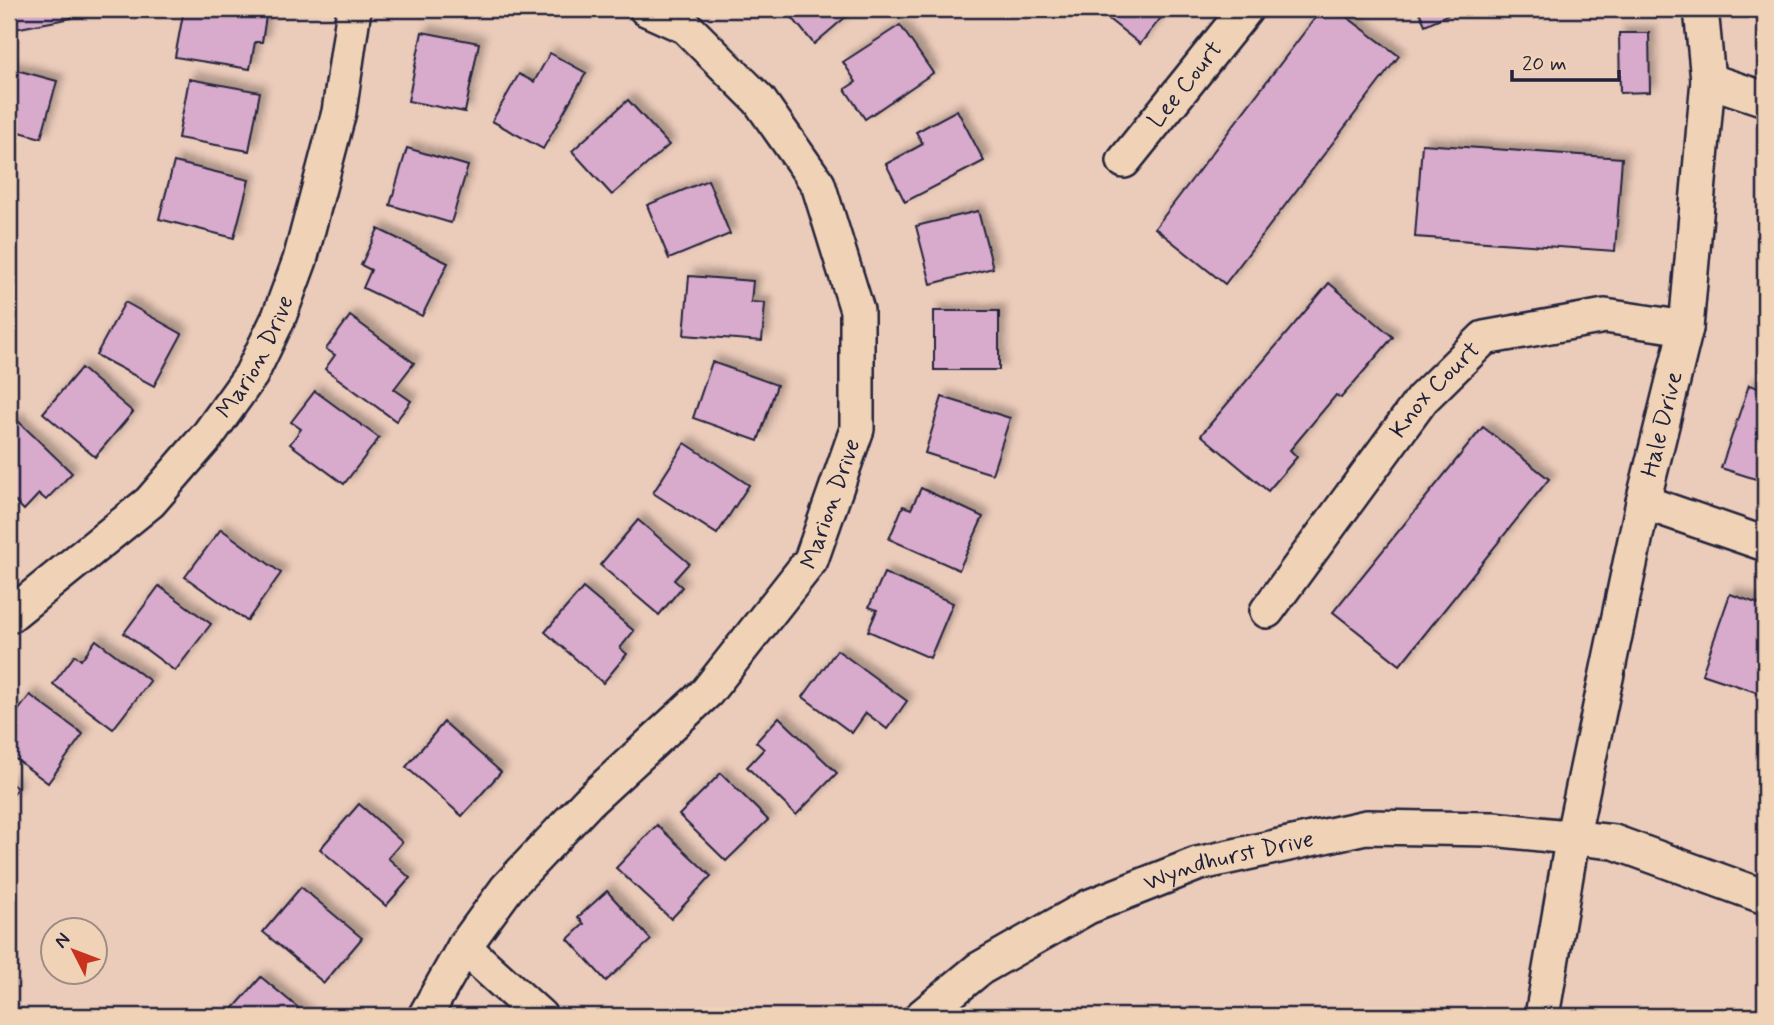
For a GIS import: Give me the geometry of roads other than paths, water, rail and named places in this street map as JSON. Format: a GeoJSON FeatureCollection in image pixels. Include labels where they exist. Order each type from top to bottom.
{"type":"FeatureCollection","features":[{"type":"Feature","properties":{"kind":"street","name":"Marion Drive"},"geometry":{"type":"LineString","coordinates":[[9,616],[150,502],[208,435],[251,375],[279,317],[300,260],[339,112],[354,9]]}},
{"type":"Feature","properties":{"kind":"street","name":"Marion Drive"},"geometry":{"type":"LineString","coordinates":[[425,1016],[464,947],[506,888],[588,802],[707,692],[811,560],[858,429],[857,310],[818,184],[759,100],[686,27],[646,9]]}},
{"type":"Feature","properties":{"kind":"street","name":"Lee Court"},"geometry":{"type":"LineString","coordinates":[[1124,161],[1246,9]]}},
{"type":"Feature","properties":{"kind":"street","name":"Hale Drive"},"geometry":{"type":"LineString","coordinates":[[1573,835],[1643,502],[1686,328],[1709,80],[1701,9]]}},
{"type":"Feature","properties":{"kind":"street"},"geometry":{"type":"LineString","coordinates":[[1709,80],[1765,99]]}},
{"type":"Feature","properties":{"kind":"street","name":"Knox Court"},"geometry":{"type":"LineString","coordinates":[[1267,611],[1422,399],[1484,338],[1605,316],[1686,328]]}},
{"type":"Feature","properties":{"kind":"street"},"geometry":{"type":"LineString","coordinates":[[1643,502],[1765,544]]}},
{"type":"Feature","properties":{"kind":"street","name":"Wyndhurst Drive"},"geometry":{"type":"LineString","coordinates":[[922,1016],[979,969],[1088,907],[1197,864],[1366,827],[1493,829],[1573,835],[1615,842],[1765,897]]}},
{"type":"Feature","properties":{"kind":"street"},"geometry":{"type":"LineString","coordinates":[[1542,1016],[1573,835]]}},
{"type":"Feature","properties":{"kind":"street"},"geometry":{"type":"LineString","coordinates":[[464,947],[540,1016]]}}]}
